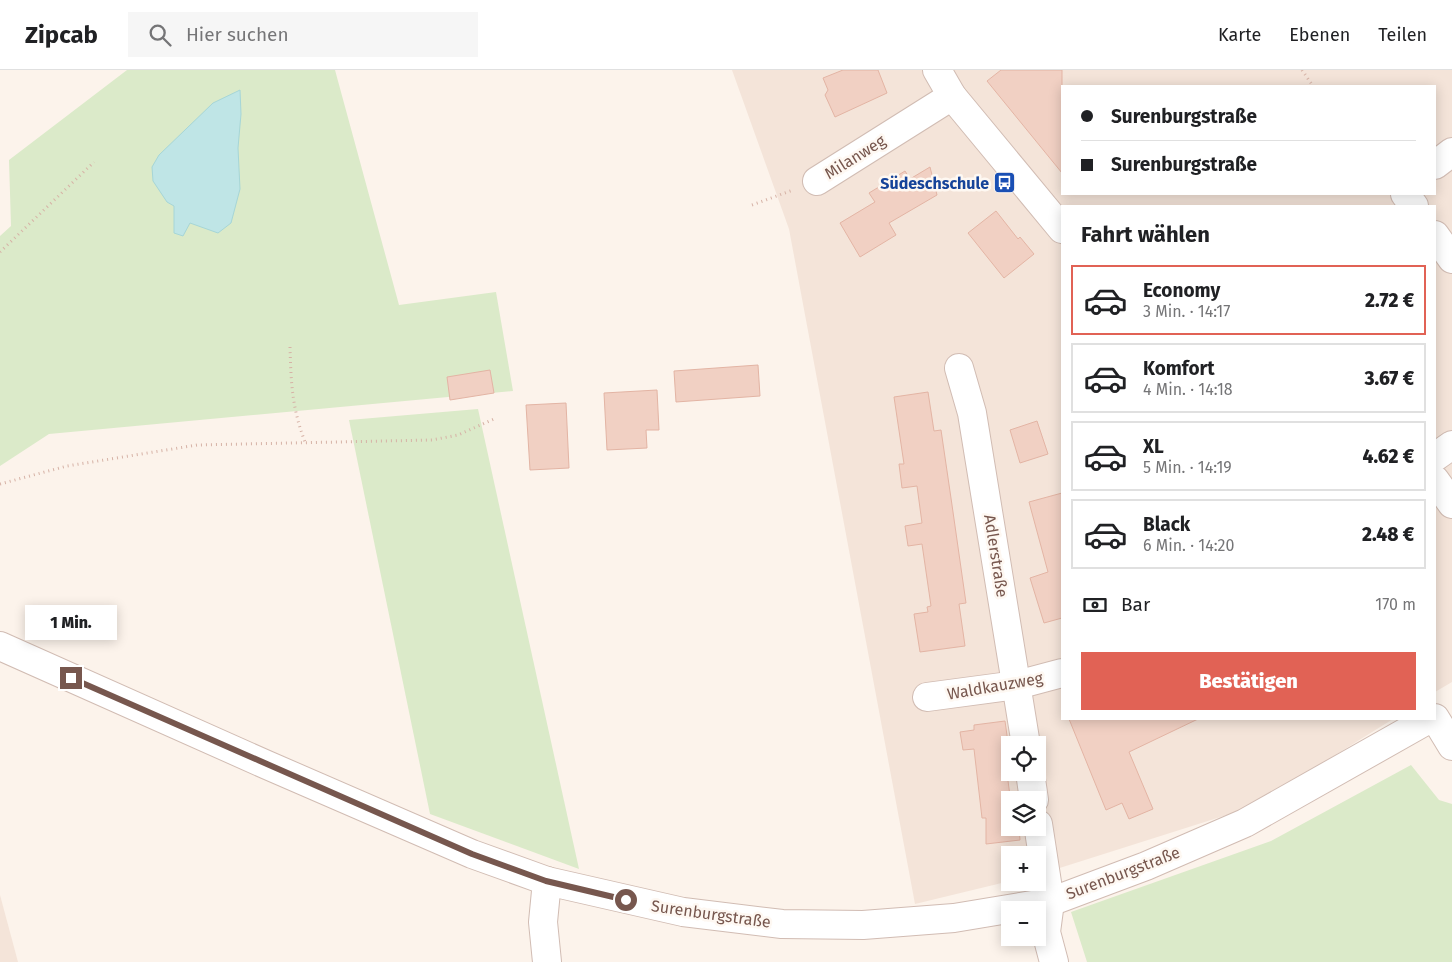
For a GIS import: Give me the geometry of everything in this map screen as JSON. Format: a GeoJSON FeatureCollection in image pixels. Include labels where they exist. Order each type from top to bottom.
{"type":"FeatureCollection","features":[{"type":"Feature","properties":{"kind":"street"},"geometry":{"type":"LineString","coordinates":[[937,70],[952,96],[1061,228]]}},
{"type":"Feature","properties":{"kind":"street","name":"Milanweg"},"geometry":{"type":"LineString","coordinates":[[817,181],[952,96]]}},
{"type":"Feature","properties":{"kind":"street"},"geometry":{"type":"LineString","coordinates":[[1436,164],[1452,152]]}},
{"type":"Feature","properties":{"kind":"street"},"geometry":{"type":"LineString","coordinates":[[1436,236],[1452,259]]}},
{"type":"Feature","properties":{"kind":"street","name":"Adlerstraße"},"geometry":{"type":"LineString","coordinates":[[959,368],[972,413],[1025,736]]}},
{"type":"Feature","properties":{"kind":"street"},"geometry":{"type":"LineString","coordinates":[[1436,456],[1452,445]]}},
{"type":"Feature","properties":{"kind":"street"},"geometry":{"type":"LineString","coordinates":[[1436,481],[1452,504]]}},
{"type":"Feature","properties":{"kind":"street","name":"Surenburgstraße"},"geometry":{"type":"LineString","coordinates":[[0,646],[472,854],[546,881],[683,912],[782,924],[863,925],[944,918],[1050,902],[1146,866],[1244,823],[1427,720]]}},
{"type":"Feature","properties":{"kind":"street","name":"Waldkauzweg"},"geometry":{"type":"LineString","coordinates":[[927,697],[1017,685],[1061,673]]}},
{"type":"Feature","properties":{"kind":"street"},"geometry":{"type":"LineString","coordinates":[[1436,716],[1452,705]]}},
{"type":"Feature","properties":{"kind":"street"},"geometry":{"type":"LineString","coordinates":[[1436,719],[1452,746]]}},
{"type":"Feature","properties":{"kind":"street"},"geometry":{"type":"LineString","coordinates":[[1040,836],[1050,902],[1046,932],[1054,962]]}},
{"type":"Feature","properties":{"kind":"street"},"geometry":{"type":"LineString","coordinates":[[546,881],[543,922],[547,962]]}},
{"type":"Feature","properties":{"kind":"path"},"geometry":{"type":"LineString","coordinates":[[1302,70],[1312,85]]}},
{"type":"Feature","properties":{"kind":"path"},"geometry":{"type":"LineString","coordinates":[[0,252],[94,162]]}},
{"type":"Feature","properties":{"kind":"path","name":"Milanweg"},"geometry":{"type":"LineString","coordinates":[[752,205],[817,181]]}},
{"type":"Feature","properties":{"kind":"path"},"geometry":{"type":"LineString","coordinates":[[290,347],[292,395],[296,419],[304,442]]}},
{"type":"Feature","properties":{"kind":"path"},"geometry":{"type":"LineString","coordinates":[[0,484],[67,466],[172,448],[197,445],[432,440],[458,435],[494,419]]}},
{"type":"Feature","properties":{"kind":"shaded area"},"geometry":{"type":"Polygon","coordinates":[[[732,70],[1452,70],[1452,682],[1436,691],[1436,205],[1061,205],[1061,720],[1391,720],[1252,807],[1047,872],[1046,846],[1001,846],[1001,883],[915,904],[789,229],[732,70]]]}},
{"type":"Feature","properties":{"kind":"shaded area"},"geometry":{"type":"Polygon","coordinates":[[[0,895],[18,962],[0,962],[0,895]]]}},
{"type":"Feature","properties":{"kind":"green space"},"geometry":{"type":"Polygon","coordinates":[[[127,70],[335,70],[399,305],[496,292],[513,391],[49,434],[0,466],[0,236],[11,226],[9,160],[127,70]]]}},
{"type":"Feature","properties":{"kind":"green space"},"geometry":{"type":"Polygon","coordinates":[[[478,409],[579,869],[430,814],[349,420],[478,409]]]}},
{"type":"Feature","properties":{"kind":"green space"},"geometry":{"type":"Polygon","coordinates":[[[1411,765],[1439,800],[1452,804],[1452,962],[1087,962],[1071,912],[1271,841],[1411,765]]]}},
{"type":"Feature","properties":{"kind":"water"},"geometry":{"type":"Polygon","coordinates":[[[240,90],[241,114],[238,148],[240,189],[231,223],[218,233],[190,223],[183,236],[174,233],[174,206],[167,202],[153,181],[152,167],[159,155],[213,103],[240,90]]]}},
{"type":"Feature","properties":{"kind":"building"},"geometry":{"type":"Polygon","coordinates":[[[843,70],[878,70],[887,93],[835,117],[825,95],[828,90],[823,78],[843,70]]]}},
{"type":"Feature","properties":{"kind":"building"},"geometry":{"type":"Polygon","coordinates":[[[1001,70],[1062,70],[1061,172],[987,81],[1001,70]]]}},
{"type":"Feature","properties":{"kind":"building"},"geometry":{"type":"Polygon","coordinates":[[[930,167],[937,195],[889,223],[896,235],[860,257],[840,223],[875,202],[869,193],[905,171],[910,179],[930,167]]]}},
{"type":"Feature","properties":{"kind":"building"},"geometry":{"type":"Polygon","coordinates":[[[996,211],[1018,239],[1020,237],[1034,254],[1004,278],[968,233],[996,211]]]}},
{"type":"Feature","properties":{"kind":"building"},"geometry":{"type":"Polygon","coordinates":[[[758,365],[760,396],[676,402],[674,371],[758,365]]]}},
{"type":"Feature","properties":{"kind":"building"},"geometry":{"type":"Polygon","coordinates":[[[490,370],[494,393],[450,400],[447,377],[490,370]]]}},
{"type":"Feature","properties":{"kind":"building"},"geometry":{"type":"Polygon","coordinates":[[[657,390],[659,430],[646,430],[647,448],[607,450],[604,393],[657,390]]]}},
{"type":"Feature","properties":{"kind":"building"},"geometry":{"type":"Polygon","coordinates":[[[928,392],[934,431],[941,430],[952,505],[966,603],[959,604],[965,646],[920,652],[914,614],[928,612],[927,607],[931,606],[922,544],[908,546],[905,526],[922,523],[917,486],[902,488],[899,464],[904,464],[894,397],[928,392]]]}},
{"type":"Feature","properties":{"kind":"building"},"geometry":{"type":"Polygon","coordinates":[[[566,403],[569,468],[530,470],[526,405],[566,403]]]}},
{"type":"Feature","properties":{"kind":"building"},"geometry":{"type":"Polygon","coordinates":[[[1037,421],[1048,454],[1020,463],[1010,430],[1037,421]]]}},
{"type":"Feature","properties":{"kind":"building"},"geometry":{"type":"Polygon","coordinates":[[[1061,493],[1061,618],[1044,623],[1030,578],[1048,572],[1029,502],[1061,493]]]}},
{"type":"Feature","properties":{"kind":"building"},"geometry":{"type":"Polygon","coordinates":[[[1069,720],[1196,720],[1129,752],[1153,809],[1129,819],[1122,803],[1106,810],[1069,720]]]}},
{"type":"Feature","properties":{"kind":"building"},"geometry":{"type":"Polygon","coordinates":[[[1005,721],[1007,736],[1001,736],[1001,781],[1008,781],[1009,791],[1001,791],[1001,836],[1020,836],[1020,840],[986,844],[986,818],[982,818],[974,749],[963,750],[960,732],[974,730],[974,725],[1005,721]]]}},
{"type":"Feature","properties":{"kind":"place","name":"Südeschschule"},"geometry":{"type":"Point","coordinates":[1005,183]}},
{"type":"Feature","properties":{"kind":"route"},"geometry":{"type":"LineString","coordinates":[[71,678],[472,854],[546,881],[626,900]]}}]}
